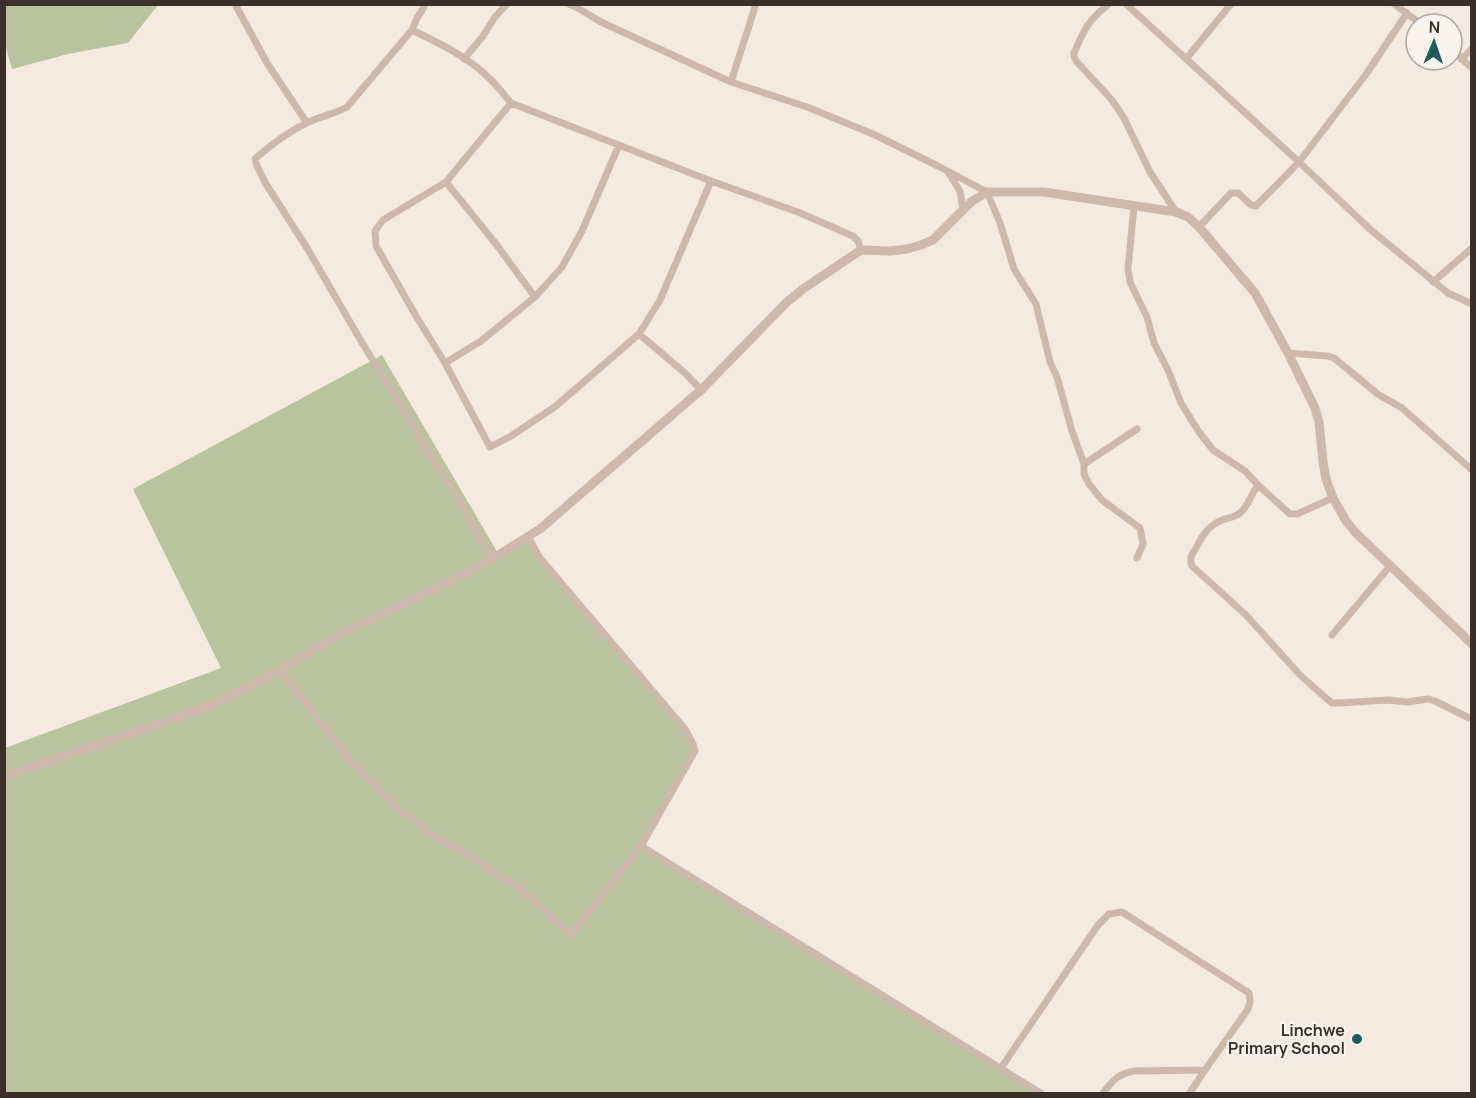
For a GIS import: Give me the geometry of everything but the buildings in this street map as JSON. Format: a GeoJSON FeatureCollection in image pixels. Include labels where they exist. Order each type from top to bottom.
{"type":"FeatureCollection","features":[{"type":"Feature","properties":{"kind":"street"},"geometry":{"type":"LineString","coordinates":[[235,4],[267,63],[307,123]]}},
{"type":"Feature","properties":{"kind":"street"},"geometry":{"type":"LineString","coordinates":[[424,4],[412,30],[347,107],[336,114],[307,123],[274,142],[255,159],[266,184],[464,507],[492,559]]}},
{"type":"Feature","properties":{"kind":"street"},"geometry":{"type":"LineString","coordinates":[[464,59],[507,4]]}},
{"type":"Feature","properties":{"kind":"street"},"geometry":{"type":"LineString","coordinates":[[731,82],[756,4]]}},
{"type":"Feature","properties":{"kind":"street"},"geometry":{"type":"LineString","coordinates":[[1109,4],[1096,14],[1086,27],[1074,57],[1112,100],[1124,118],[1150,172],[1176,212]]}},
{"type":"Feature","properties":{"kind":"street"},"geometry":{"type":"LineString","coordinates":[[1125,4],[1372,231],[1448,293],[1472,303]]}},
{"type":"Feature","properties":{"kind":"street"},"geometry":{"type":"LineString","coordinates":[[1186,59],[1231,4]]}},
{"type":"Feature","properties":{"kind":"street"},"geometry":{"type":"LineString","coordinates":[[575,5],[601,22],[731,82],[807,107],[873,134],[987,192],[1044,192],[1176,212],[1188,217],[1255,293],[1288,353],[1315,408],[1319,422],[1326,479],[1333,498],[1346,521],[1472,644]]}},
{"type":"Feature","properties":{"kind":"street"},"geometry":{"type":"LineString","coordinates":[[1199,227],[1231,194],[1238,193],[1251,205],[1256,206],[1299,162],[1367,73],[1404,18]]}},
{"type":"Feature","properties":{"kind":"street"},"geometry":{"type":"LineString","coordinates":[[412,30],[443,45],[478,68],[511,103],[711,181],[798,212],[854,236],[861,250]]}},
{"type":"Feature","properties":{"kind":"street"},"geometry":{"type":"LineString","coordinates":[[511,103],[446,182],[383,220],[375,231],[376,246],[445,363],[490,447],[511,436],[556,405],[639,334],[660,300],[711,181]]}},
{"type":"Feature","properties":{"kind":"street"},"geometry":{"type":"LineString","coordinates":[[445,363],[481,341],[535,297],[561,267],[582,231],[619,146]]}},
{"type":"Feature","properties":{"kind":"street"},"geometry":{"type":"LineString","coordinates":[[946,170],[960,191],[963,210]]}},
{"type":"Feature","properties":{"kind":"street"},"geometry":{"type":"LineString","coordinates":[[446,182],[535,297]]}},
{"type":"Feature","properties":{"kind":"street"},"geometry":{"type":"LineString","coordinates":[[4,777],[220,701],[346,632],[492,559],[540,529],[701,390],[803,289],[861,250],[890,251],[921,245],[933,240],[971,202],[987,192]]}},
{"type":"Feature","properties":{"kind":"street"},"geometry":{"type":"LineString","coordinates":[[987,192],[1000,223],[1014,269],[1036,304],[1050,362],[1057,377],[1084,464],[1084,474],[1102,500],[1140,528],[1143,544],[1137,558]]}},
{"type":"Feature","properties":{"kind":"street"},"geometry":{"type":"LineString","coordinates":[[1134,206],[1128,274],[1130,282],[1147,317],[1154,344],[1168,370],[1181,403],[1199,432],[1213,450],[1245,471],[1290,514],[1297,514],[1333,498]]}},
{"type":"Feature","properties":{"kind":"street"},"geometry":{"type":"LineString","coordinates":[[1433,282],[1472,248]]}},
{"type":"Feature","properties":{"kind":"street"},"geometry":{"type":"LineString","coordinates":[[639,334],[685,373],[701,390]]}},
{"type":"Feature","properties":{"kind":"street"},"geometry":{"type":"LineString","coordinates":[[1288,353],[1334,358],[1379,395],[1402,408],[1472,470]]}},
{"type":"Feature","properties":{"kind":"street"},"geometry":{"type":"LineString","coordinates":[[1084,464],[1137,429]]}},
{"type":"Feature","properties":{"kind":"street"},"geometry":{"type":"LineString","coordinates":[[1258,485],[1241,512],[1219,521],[1203,535],[1191,558],[1192,566],[1246,615],[1300,675],[1332,703],[1388,700],[1407,702],[1428,699],[1472,718]]}},
{"type":"Feature","properties":{"kind":"street"},"geometry":{"type":"LineString","coordinates":[[280,670],[346,755],[397,808],[430,833],[519,888],[571,936],[641,846],[695,751],[685,729],[540,558],[528,537]]}},
{"type":"Feature","properties":{"kind":"street"},"geometry":{"type":"LineString","coordinates":[[1332,634],[1390,566]]}},
{"type":"Feature","properties":{"kind":"street"},"geometry":{"type":"LineString","coordinates":[[641,846],[1042,1094]]}},
{"type":"Feature","properties":{"kind":"street"},"geometry":{"type":"LineString","coordinates":[[1001,1068],[1098,925],[1109,914],[1122,912],[1249,993],[1248,1009],[1189,1094]]}},
{"type":"Feature","properties":{"kind":"street"},"geometry":{"type":"LineString","coordinates":[[1102,1094],[1116,1077],[1124,1073],[1205,1070]]}},
{"type":"Feature","properties":{"kind":"green space"},"geometry":{"type":"Polygon","coordinates":[[[4,5],[158,5],[128,43],[68,54],[12,69],[5,45],[4,5]]]}},
{"type":"Feature","properties":{"kind":"green space"},"geometry":{"type":"Polygon","coordinates":[[[382,355],[499,555],[528,537],[540,558],[685,729],[695,751],[641,846],[1042,1094],[5,1094],[5,748],[221,668],[133,489],[382,355]]]}},
{"type":"Feature","properties":{"kind":"place","name":"Linchwe Primary School"},"geometry":{"type":"Point","coordinates":[1357,1039]}}]}
